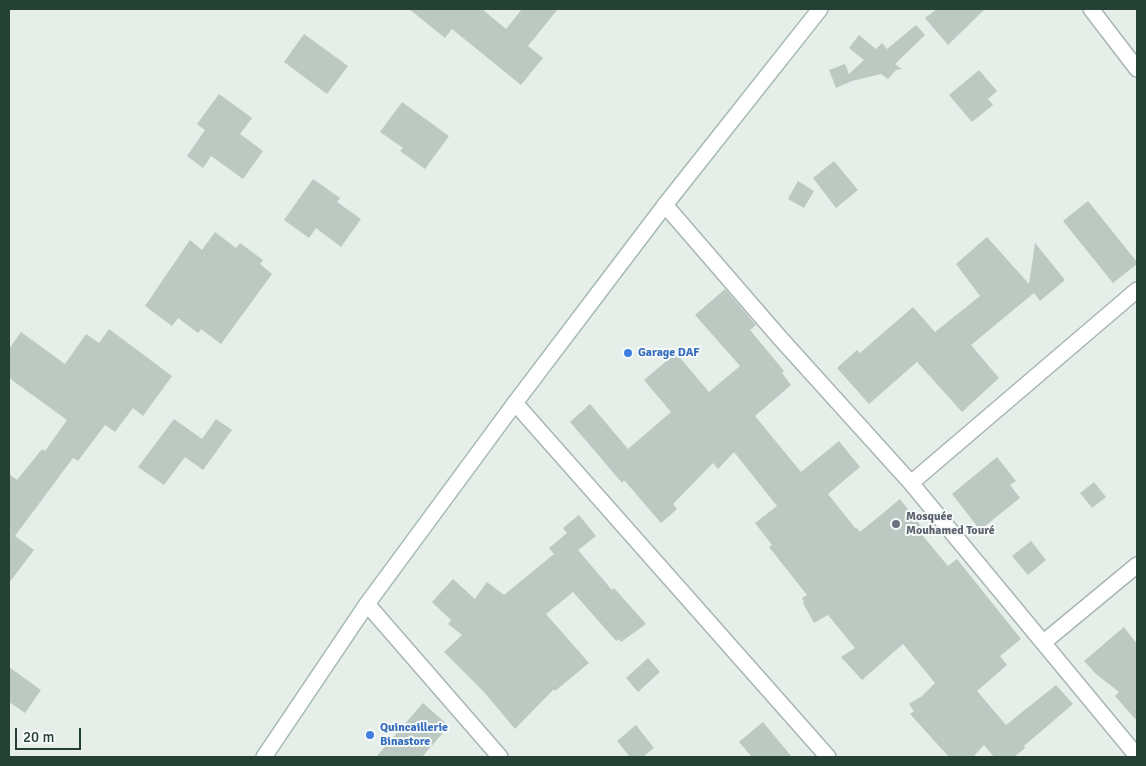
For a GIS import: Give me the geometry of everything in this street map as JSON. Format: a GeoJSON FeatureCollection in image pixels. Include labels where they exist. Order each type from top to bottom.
{"type":"FeatureCollection","features":[{"type":"Feature","properties":{"kind":"street"},"geometry":{"type":"LineString","coordinates":[[264,757],[366,604],[515,403],[665,205],[820,9]]}},
{"type":"Feature","properties":{"kind":"street"},"geometry":{"type":"LineString","coordinates":[[1091,9],[1137,69]]}},
{"type":"Feature","properties":{"kind":"street"},"geometry":{"type":"LineString","coordinates":[[665,205],[780,338],[911,483],[1137,756]]}},
{"type":"Feature","properties":{"kind":"street"},"geometry":{"type":"LineString","coordinates":[[911,483],[1137,290]]}},
{"type":"Feature","properties":{"kind":"street"},"geometry":{"type":"LineString","coordinates":[[515,403],[828,757]]}},
{"type":"Feature","properties":{"kind":"street"},"geometry":{"type":"LineString","coordinates":[[1044,642],[1137,564]]}},
{"type":"Feature","properties":{"kind":"street"},"geometry":{"type":"LineString","coordinates":[[366,604],[500,757]]}},
{"type":"Feature","properties":{"kind":"building"},"geometry":{"type":"Polygon","coordinates":[[[409,9],[482,9],[506,29],[522,9],[558,9],[528,46],[543,58],[521,85],[452,29],[445,38],[409,9]]]}},
{"type":"Feature","properties":{"kind":"building"},"geometry":{"type":"Polygon","coordinates":[[[937,9],[985,9],[948,45],[925,18],[937,9]]]}},
{"type":"Feature","properties":{"kind":"building"},"geometry":{"type":"Polygon","coordinates":[[[916,25],[925,35],[895,64],[902,69],[896,70],[888,79],[881,74],[852,81],[836,88],[829,70],[845,64],[849,74],[864,60],[849,48],[859,35],[876,49],[882,43],[887,49],[916,25]]]}},
{"type":"Feature","properties":{"kind":"building"},"geometry":{"type":"Polygon","coordinates":[[[304,34],[348,66],[327,94],[284,62],[304,34]]]}},
{"type":"Feature","properties":{"kind":"building"},"geometry":{"type":"Polygon","coordinates":[[[979,70],[997,91],[988,99],[993,105],[972,122],[949,95],[979,70]]]}},
{"type":"Feature","properties":{"kind":"building"},"geometry":{"type":"Polygon","coordinates":[[[219,94],[252,118],[240,134],[263,151],[243,179],[211,156],[203,168],[187,156],[205,130],[197,124],[219,94]]]}},
{"type":"Feature","properties":{"kind":"building"},"geometry":{"type":"Polygon","coordinates":[[[402,102],[449,136],[425,169],[400,151],[403,148],[380,132],[402,102]]]}},
{"type":"Feature","properties":{"kind":"building"},"geometry":{"type":"Polygon","coordinates":[[[834,161],[858,190],[836,208],[813,178],[834,161]]]}},
{"type":"Feature","properties":{"kind":"building"},"geometry":{"type":"Polygon","coordinates":[[[313,179],[340,198],[337,202],[361,219],[341,247],[316,228],[309,238],[284,220],[313,179]]]}},
{"type":"Feature","properties":{"kind":"building"},"geometry":{"type":"Polygon","coordinates":[[[798,181],[814,191],[804,208],[788,199],[798,181]]]}},
{"type":"Feature","properties":{"kind":"building"},"geometry":{"type":"Polygon","coordinates":[[[1088,201],[1137,262],[1137,264],[1113,283],[1063,221],[1088,201]]]}},
{"type":"Feature","properties":{"kind":"building"},"geometry":{"type":"Polygon","coordinates":[[[215,232],[236,248],[240,243],[263,260],[260,264],[272,274],[221,344],[201,329],[198,333],[178,318],[172,326],[145,306],[190,240],[202,250],[215,232]]]}},
{"type":"Feature","properties":{"kind":"building"},"geometry":{"type":"Polygon","coordinates":[[[987,237],[1029,284],[1035,243],[1065,280],[1040,301],[1034,293],[971,345],[999,378],[962,412],[917,362],[869,404],[837,368],[857,350],[860,353],[913,307],[935,332],[980,296],[956,264],[987,237]]]}},
{"type":"Feature","properties":{"kind":"building"},"geometry":{"type":"Polygon","coordinates":[[[725,289],[756,325],[750,330],[784,371],[782,373],[791,385],[755,416],[801,472],[839,441],[860,467],[828,494],[856,529],[860,532],[900,499],[921,526],[917,529],[948,566],[957,559],[1021,639],[1000,656],[1007,665],[977,691],[1006,725],[1056,685],[1073,704],[1024,746],[1025,748],[1014,757],[994,757],[984,745],[973,757],[949,757],[910,714],[914,711],[909,704],[922,696],[935,683],[903,644],[862,680],[841,657],[855,648],[828,615],[814,623],[803,603],[802,598],[807,595],[769,547],[772,545],[755,523],[777,506],[734,452],[718,469],[713,463],[673,504],[677,509],[661,523],[624,480],[622,483],[570,422],[590,404],[628,449],[671,412],[644,380],[676,353],[709,392],[740,366],[695,315],[725,289]]]}},
{"type":"Feature","properties":{"kind":"building"},"geometry":{"type":"Polygon","coordinates":[[[109,329],[172,376],[143,416],[133,408],[115,432],[105,425],[78,461],[73,458],[15,536],[34,550],[9,583],[9,474],[17,480],[42,449],[45,451],[67,420],[9,378],[9,349],[21,332],[65,364],[86,334],[99,343],[109,329]]]}},
{"type":"Feature","properties":{"kind":"building"},"geometry":{"type":"Polygon","coordinates":[[[174,419],[202,439],[216,419],[232,430],[203,470],[185,457],[164,485],[138,467],[174,419]]]}},
{"type":"Feature","properties":{"kind":"building"},"geometry":{"type":"Polygon","coordinates":[[[997,457],[1016,481],[1010,485],[1020,498],[980,530],[952,494],[997,457]]]}},
{"type":"Feature","properties":{"kind":"building"},"geometry":{"type":"Polygon","coordinates":[[[1094,482],[1106,497],[1092,508],[1080,493],[1094,482]]]}},
{"type":"Feature","properties":{"kind":"building"},"geometry":{"type":"Polygon","coordinates":[[[579,515],[596,536],[578,550],[612,590],[614,588],[646,624],[621,642],[619,639],[616,641],[573,592],[546,614],[589,663],[555,691],[554,689],[515,729],[484,692],[444,652],[462,635],[448,624],[451,620],[432,602],[453,579],[475,599],[487,582],[504,595],[554,554],[549,548],[567,533],[563,528],[579,515]]]}},
{"type":"Feature","properties":{"kind":"building"},"geometry":{"type":"Polygon","coordinates":[[[1031,541],[1046,560],[1028,575],[1012,556],[1031,541]]]}},
{"type":"Feature","properties":{"kind":"building"},"geometry":{"type":"Polygon","coordinates":[[[1124,627],[1137,644],[1137,721],[1115,696],[1119,692],[1096,674],[1084,661],[1124,627]]]}},
{"type":"Feature","properties":{"kind":"building"},"geometry":{"type":"Polygon","coordinates":[[[648,658],[660,672],[638,692],[626,678],[648,658]]]}},
{"type":"Feature","properties":{"kind":"building"},"geometry":{"type":"Polygon","coordinates":[[[9,667],[41,690],[25,713],[9,702],[9,667]]]}},
{"type":"Feature","properties":{"kind":"building"},"geometry":{"type":"Polygon","coordinates":[[[423,703],[449,726],[422,757],[376,757],[423,703]]]}},
{"type":"Feature","properties":{"kind":"building"},"geometry":{"type":"Polygon","coordinates":[[[763,722],[792,757],[752,757],[739,742],[763,722]]]}},
{"type":"Feature","properties":{"kind":"building"},"geometry":{"type":"Polygon","coordinates":[[[636,725],[654,748],[643,757],[630,757],[617,741],[636,725]]]}},
{"type":"Feature","properties":{"kind":"place","name":"Garage DAF"},"geometry":{"type":"Point","coordinates":[628,353]}},
{"type":"Feature","properties":{"kind":"place","name":"Mosquée Mouhamed Touré"},"geometry":{"type":"Point","coordinates":[896,524]}},
{"type":"Feature","properties":{"kind":"place","name":"Quincaillerie Binastore"},"geometry":{"type":"Point","coordinates":[370,735]}}]}
